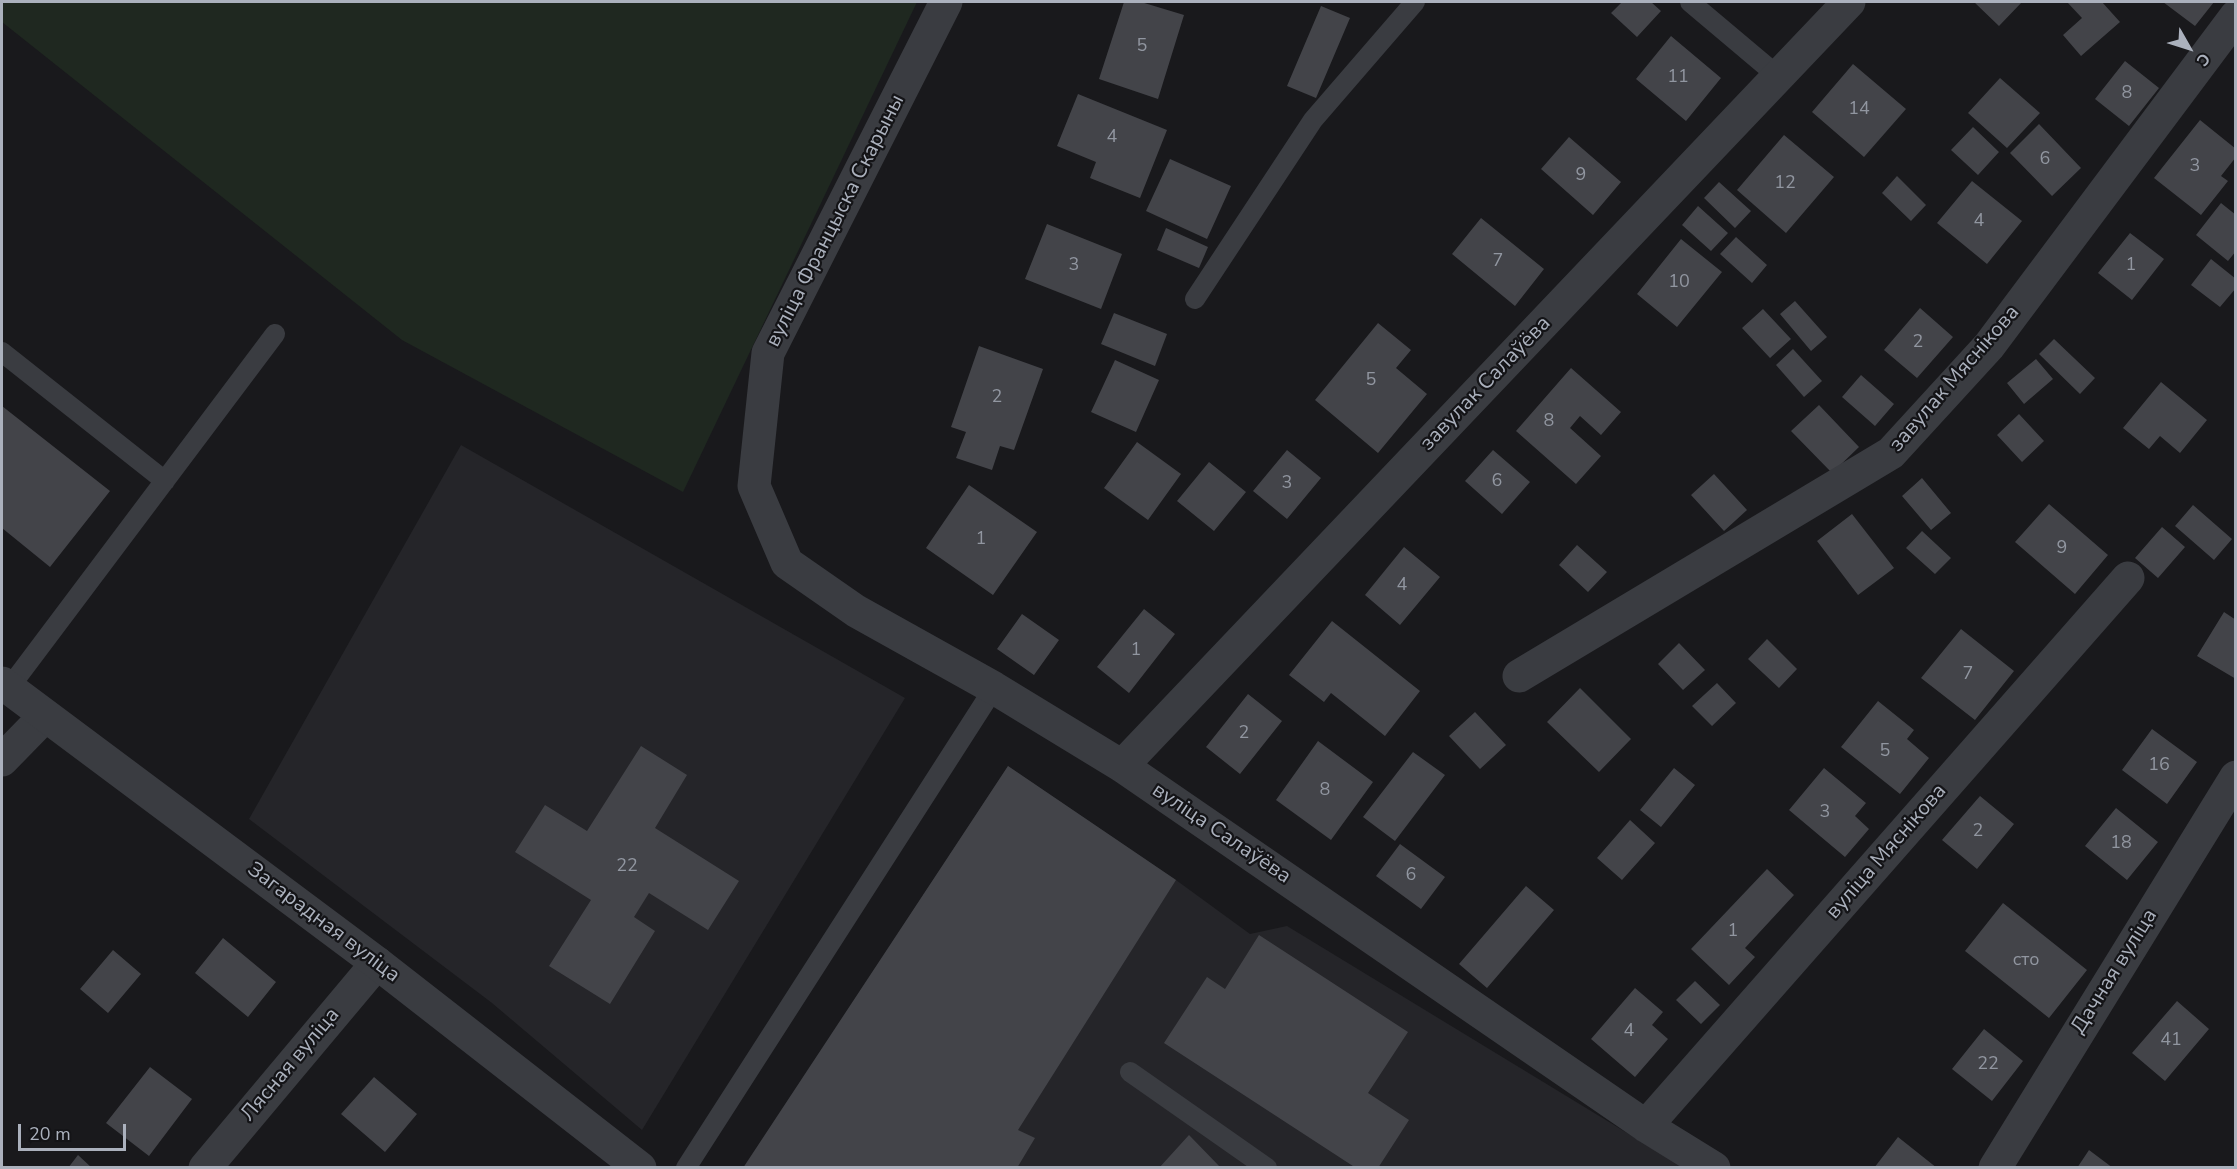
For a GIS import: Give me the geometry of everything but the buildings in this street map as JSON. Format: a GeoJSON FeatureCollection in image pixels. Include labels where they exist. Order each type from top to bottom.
{"type":"FeatureCollection","features":[{"type":"Feature","properties":{"kind":"street","name":"вуліца Францыска Скарыны"},"geometry":{"type":"LineString","coordinates":[[754,486],[768,353],[946,2]]}},
{"type":"Feature","properties":{"kind":"street","name":"завулак Салаўёва"},"geometry":{"type":"LineString","coordinates":[[1122,766],[1850,2]]}},
{"type":"Feature","properties":{"kind":"street","name":"завулак Мяснікова"},"geometry":{"type":"LineString","coordinates":[[1519,676],[1891,453],[1989,346],[2235,16]]}},
{"type":"Feature","properties":{"kind":"street","name":"вуліца Салаўёва"},"geometry":{"type":"LineString","coordinates":[[754,486],[787,562],[856,612],[994,688],[1122,766],[1646,1126],[1714,1167]]}},
{"type":"Feature","properties":{"kind":"street","name":"вуліца Мяснікова"},"geometry":{"type":"LineString","coordinates":[[1646,1126],[2128,578]]}},
{"type":"Feature","properties":{"kind":"street","name":"Загарадная вуліца"},"geometry":{"type":"LineString","coordinates":[[5,686],[377,963],[640,1167]]}},
{"type":"Feature","properties":{"kind":"street"},"geometry":{"type":"LineString","coordinates":[[2,760],[45,716]]}},
{"type":"Feature","properties":{"kind":"street","name":"Дачная вуліца"},"geometry":{"type":"LineString","coordinates":[[1995,1167],[2235,777]]}},
{"type":"Feature","properties":{"kind":"street","name":"Лясная вуліца"},"geometry":{"type":"LineString","coordinates":[[206,1167],[377,963]]}},
{"type":"Feature","properties":{"kind":"lane"},"geometry":{"type":"LineString","coordinates":[[1195,299],[1313,120],[1415,2]]}},
{"type":"Feature","properties":{"kind":"lane"},"geometry":{"type":"LineString","coordinates":[[1690,2],[1779,77]]}},
{"type":"Feature","properties":{"kind":"lane"},"geometry":{"type":"LineString","coordinates":[[5,686],[165,481],[275,334]]}},
{"type":"Feature","properties":{"kind":"lane"},"geometry":{"type":"LineString","coordinates":[[2,352],[165,481]]}},
{"type":"Feature","properties":{"kind":"lane"},"geometry":{"type":"LineString","coordinates":[[686,1167],[994,688]]}},
{"type":"Feature","properties":{"kind":"lane"},"geometry":{"type":"LineString","coordinates":[[1130,1072],[1267,1167]]}},
{"type":"Feature","properties":{"kind":"shaded area"},"geometry":{"type":"Polygon","coordinates":[[[2,2],[917,2],[683,492],[402,340],[2,22],[2,2]]]}},
{"type":"Feature","properties":{"kind":"shaded area"},"geometry":{"type":"Polygon","coordinates":[[[461,445],[905,698],[642,1130],[492,1003],[249,819],[461,445]]]}},
{"type":"Feature","properties":{"kind":"shaded area"},"geometry":{"type":"Polygon","coordinates":[[[1008,766],[1176,880],[1250,934],[1287,926],[1683,1167],[744,1168],[1008,766]]]}}]}
